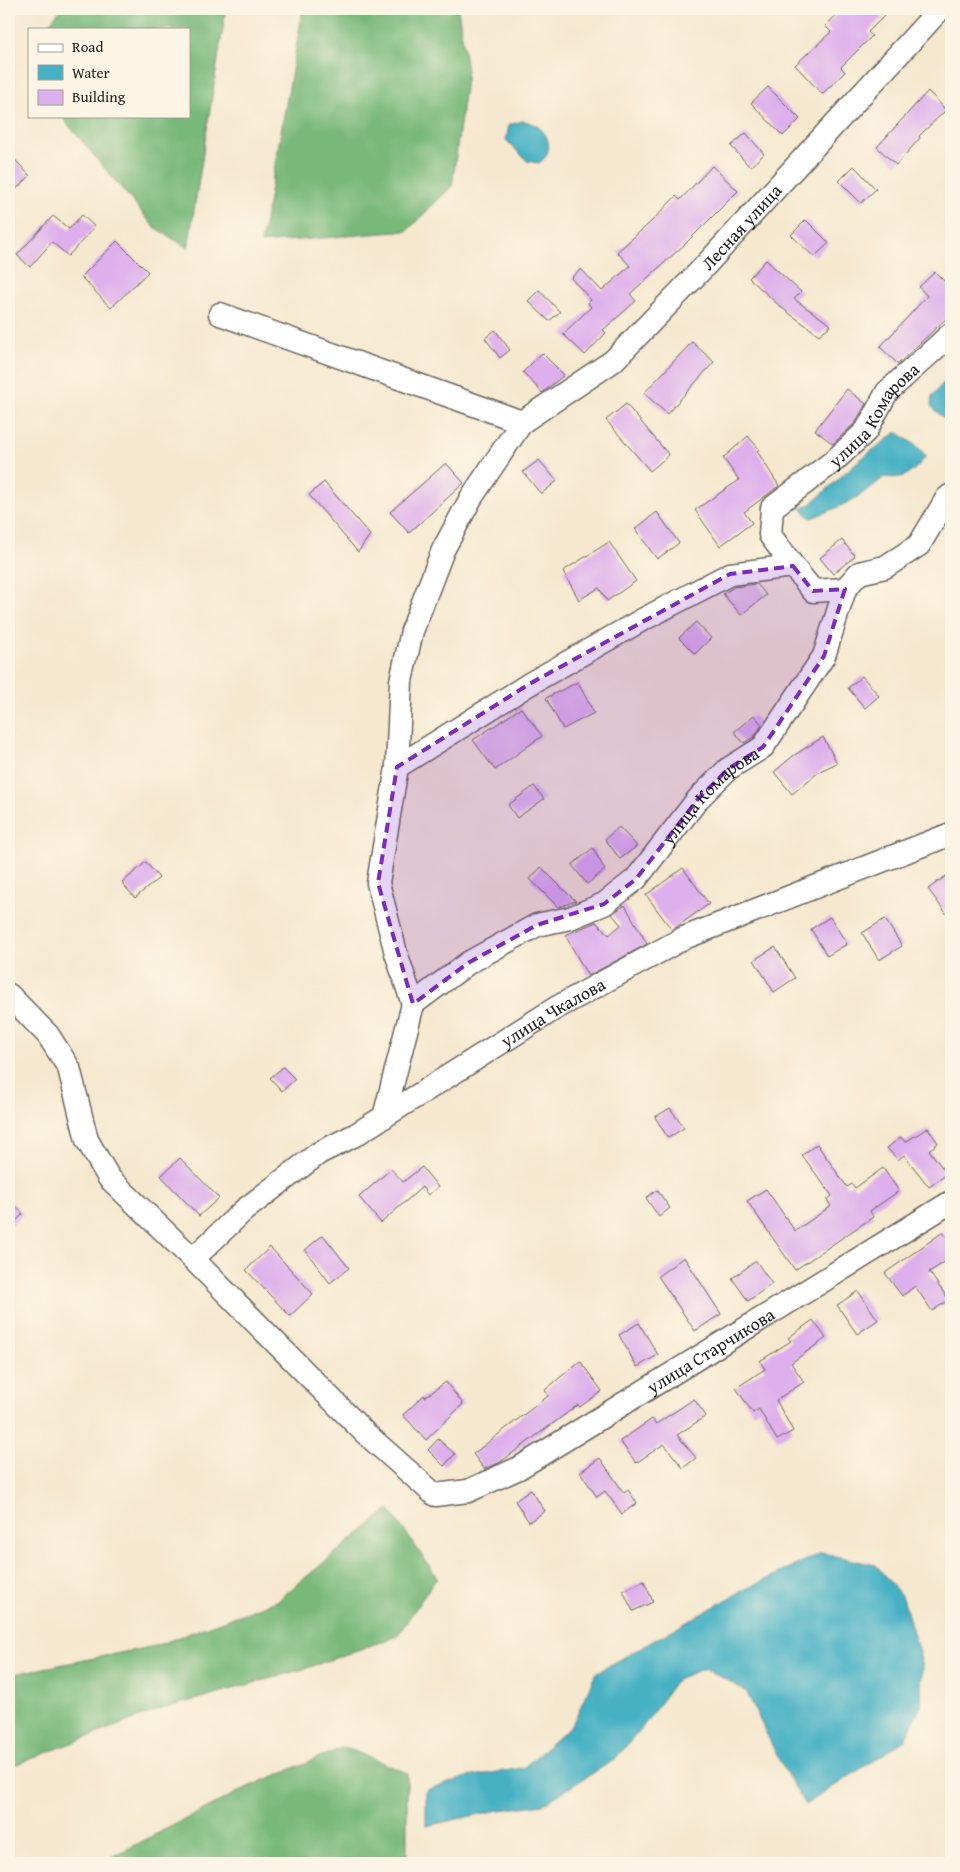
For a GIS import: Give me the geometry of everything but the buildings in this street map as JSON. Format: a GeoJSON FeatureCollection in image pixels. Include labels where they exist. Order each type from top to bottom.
{"type":"FeatureCollection","features":[{"type":"Feature","properties":{"kind":"street","name":"Лесная улица"},"geometry":{"type":"LineString","coordinates":[[522,422],[613,361],[709,261],[940,9]]}},
{"type":"Feature","properties":{"kind":"street"},"geometry":{"type":"LineString","coordinates":[[220,314],[522,422],[471,498],[443,550],[412,631],[401,681],[397,766],[378,884],[396,953],[413,1004],[384,1117]]}},
{"type":"Feature","properties":{"kind":"street","name":"улица Комарова"},"geometry":{"type":"LineString","coordinates":[[845,589],[813,591],[770,535],[772,508],[835,460],[866,431],[887,392],[951,334]]}},
{"type":"Feature","properties":{"kind":"street","name":"улица Комарова"},"geometry":{"type":"LineString","coordinates":[[413,1004],[468,963],[537,925],[570,918],[604,904],[636,879],[698,798],[728,769],[763,747],[824,656],[845,589],[859,573],[885,567],[919,545],[947,498],[951,495]]}},
{"type":"Feature","properties":{"kind":"street"},"geometry":{"type":"LineString","coordinates":[[397,766],[531,683],[642,620],[730,574],[793,566]]}},
{"type":"Feature","properties":{"kind":"street","name":"улица Чкалова"},"geometry":{"type":"LineString","coordinates":[[193,1259],[243,1210],[319,1153],[355,1135],[556,1008],[684,938],[951,834]]}},
{"type":"Feature","properties":{"kind":"street"},"geometry":{"type":"LineString","coordinates":[[9,995],[48,1035],[69,1068],[87,1140],[109,1178],[193,1259]]}},
{"type":"Feature","properties":{"kind":"street","name":"улица Старчикова"},"geometry":{"type":"LineString","coordinates":[[193,1259],[365,1433],[435,1495],[468,1492],[519,1468],[951,1202]]}},
{"type":"Feature","properties":{"kind":"highlighted area"},"geometry":{"type":"Polygon","coordinates":[[[793,566],[813,591],[845,589],[824,656],[763,747],[728,769],[698,799],[636,879],[604,904],[537,925],[468,963],[413,1004],[378,883],[397,767],[531,683],[730,574],[793,566]]]}},
{"type":"Feature","properties":{"kind":"green space"},"geometry":{"type":"Polygon","coordinates":[[[61,9],[226,9],[188,248],[154,227],[63,118],[190,118],[190,28],[46,28],[61,9]]]}},
{"type":"Feature","properties":{"kind":"green space"},"geometry":{"type":"Polygon","coordinates":[[[303,9],[458,9],[467,71],[452,186],[407,231],[261,243],[303,9]]]}},
{"type":"Feature","properties":{"kind":"green space"},"geometry":{"type":"Polygon","coordinates":[[[389,1509],[437,1577],[397,1636],[307,1668],[158,1710],[9,1767],[9,1675],[155,1646],[277,1601],[389,1509]]]}},
{"type":"Feature","properties":{"kind":"green space"},"geometry":{"type":"Polygon","coordinates":[[[344,1747],[407,1773],[407,1863],[100,1863],[248,1787],[344,1747]]]}},
{"type":"Feature","properties":{"kind":"water"},"geometry":{"type":"Polygon","coordinates":[[[522,121],[538,127],[546,136],[549,148],[544,159],[539,163],[527,161],[506,140],[509,125],[522,121]]]}},
{"type":"Feature","properties":{"kind":"water"},"geometry":{"type":"Polygon","coordinates":[[[951,374],[951,416],[942,417],[931,406],[932,396],[951,374]]]}},
{"type":"Feature","properties":{"kind":"water"},"geometry":{"type":"Polygon","coordinates":[[[897,432],[918,447],[926,456],[913,471],[903,476],[884,477],[850,501],[811,518],[801,509],[811,504],[858,461],[897,432]]]}},
{"type":"Feature","properties":{"kind":"water"},"geometry":{"type":"Polygon","coordinates":[[[821,1553],[876,1565],[903,1598],[922,1663],[921,1706],[905,1740],[805,1805],[779,1760],[746,1691],[705,1668],[677,1679],[641,1729],[614,1760],[543,1804],[494,1811],[426,1826],[426,1790],[467,1777],[523,1768],[572,1725],[596,1673],[742,1591],[821,1553]]]}}]}
